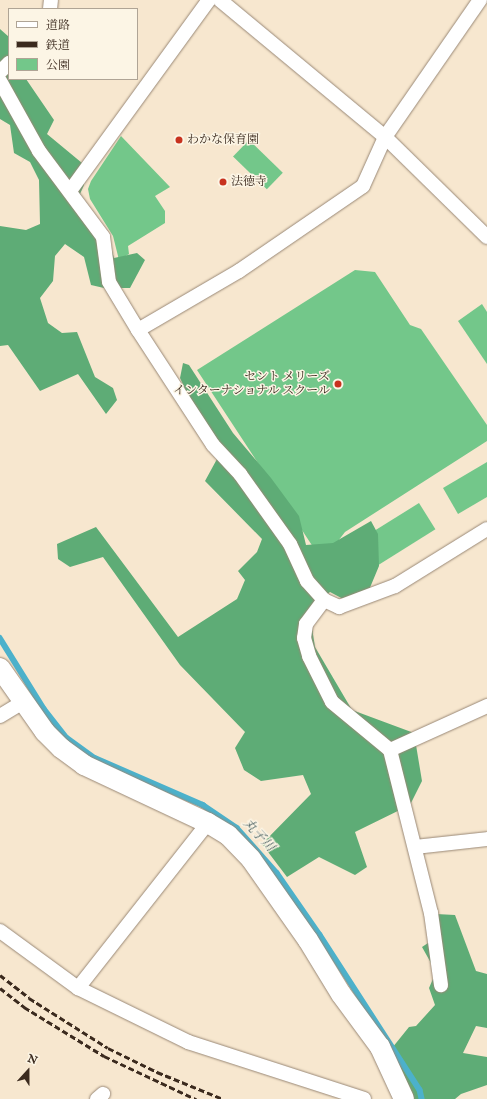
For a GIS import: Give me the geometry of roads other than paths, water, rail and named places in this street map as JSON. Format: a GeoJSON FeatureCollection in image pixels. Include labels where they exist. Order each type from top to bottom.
{"type":"FeatureCollection","features":[{"type":"Feature","properties":{"kind":"street"},"geometry":{"type":"LineString","coordinates":[[70,191],[209,0]]}},
{"type":"Feature","properties":{"kind":"street"},"geometry":{"type":"LineString","coordinates":[[220,0],[385,137],[487,237]]}},
{"type":"Feature","properties":{"kind":"street"},"geometry":{"type":"LineString","coordinates":[[138,330],[239,271],[363,186],[385,137],[480,0]]}},
{"type":"Feature","properties":{"kind":"street"},"geometry":{"type":"LineString","coordinates":[[0,72],[8,64]]}},
{"type":"Feature","properties":{"kind":"street"},"geometry":{"type":"LineString","coordinates":[[0,81],[39,151],[103,237],[109,282],[138,330],[213,445],[240,474],[290,544],[307,581],[324,600],[339,607],[395,586],[487,529]]}},
{"type":"Feature","properties":{"kind":"street"},"geometry":{"type":"LineString","coordinates":[[324,600],[306,624],[304,638],[318,677],[332,702],[390,750],[431,913],[441,985]]}},
{"type":"Feature","properties":{"kind":"street"},"geometry":{"type":"LineString","coordinates":[[0,668],[23,702],[61,748],[84,765],[208,823],[228,835],[268,880],[342,994],[380,1046],[404,1099]]}},
{"type":"Feature","properties":{"kind":"street"},"geometry":{"type":"LineString","coordinates":[[0,716],[23,702]]}},
{"type":"Feature","properties":{"kind":"street"},"geometry":{"type":"LineString","coordinates":[[390,750],[487,706]]}},
{"type":"Feature","properties":{"kind":"street"},"geometry":{"type":"LineString","coordinates":[[78,988],[208,823]]}},
{"type":"Feature","properties":{"kind":"street"},"geometry":{"type":"LineString","coordinates":[[415,847],[487,839]]}},
{"type":"Feature","properties":{"kind":"street"},"geometry":{"type":"LineString","coordinates":[[0,931],[78,988],[188,1042],[364,1099]]}},
{"type":"Feature","properties":{"kind":"waterway","name":"丸子川"},"geometry":{"type":"LineString","coordinates":[[0,638],[44,709],[67,738],[95,758],[203,805],[237,828],[277,873],[320,935],[420,1090],[422,1099]]}},
{"type":"Feature","properties":{"kind":"railway"},"geometry":{"type":"LineString","coordinates":[[0,975],[29,998],[108,1048],[157,1072],[223,1099]]}},
{"type":"Feature","properties":{"kind":"railway"},"geometry":{"type":"LineString","coordinates":[[0,988],[24,1007],[104,1056],[196,1099]]}},
{"type":"Feature","properties":{"kind":"place","name":"わかな保育園"},"geometry":{"type":"Point","coordinates":[179,140]}},
{"type":"Feature","properties":{"kind":"place","name":"法徳寺"},"geometry":{"type":"Point","coordinates":[223,182]}},
{"type":"Feature","properties":{"kind":"place","name":"セント メリーズ インターナショナル スクール"},"geometry":{"type":"Point","coordinates":[338,384]}}]}
